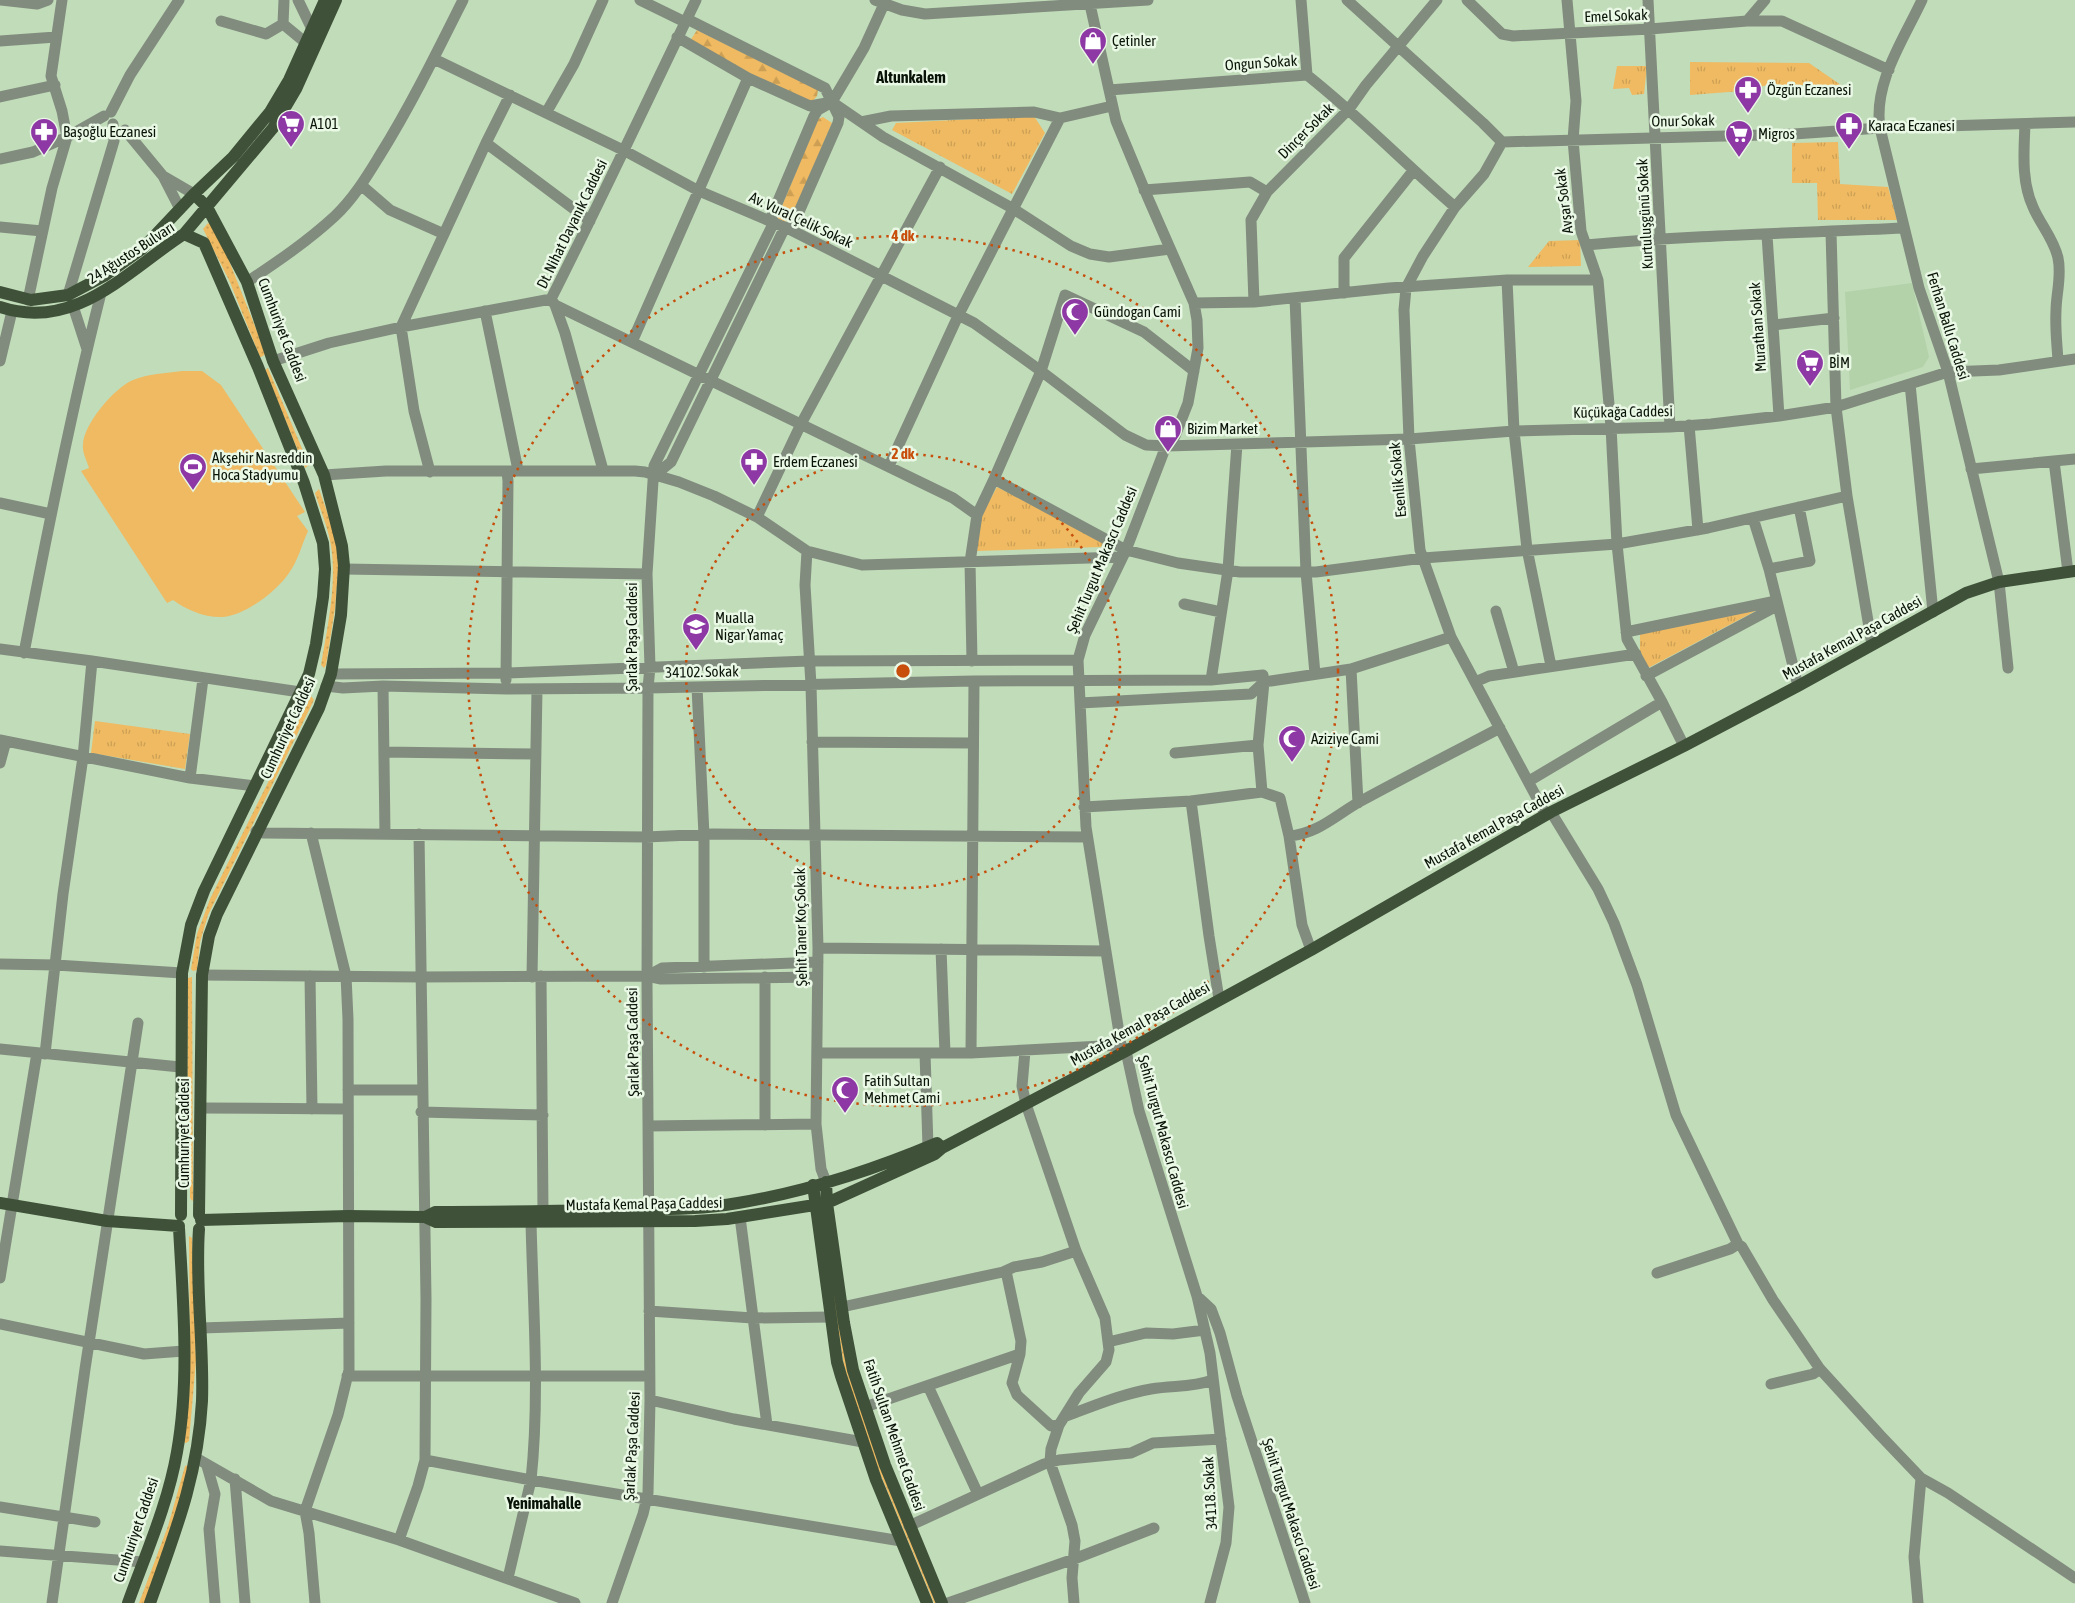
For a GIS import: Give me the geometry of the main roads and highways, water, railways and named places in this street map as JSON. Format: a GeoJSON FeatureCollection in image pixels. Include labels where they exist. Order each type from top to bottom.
{"type":"FeatureCollection","features":[{"type":"Feature","properties":{"kind":"main road"},"geometry":{"type":"LineString","coordinates":[[194,194],[233,157],[266,118],[284,91],[325,0]]}},
{"type":"Feature","properties":{"kind":"main road","name":"24 Ağustos Bulvarı"},"geometry":{"type":"LineString","coordinates":[[0,292],[28,300],[70,300],[101,293],[193,235],[207,206],[262,144],[282,114],[296,89],[336,0]]}},
{"type":"Feature","properties":{"kind":"main road","name":"24 Ağustos Bulvarı"},"geometry":{"type":"LineString","coordinates":[[0,307],[12,311],[50,312],[134,256],[194,194]]}},
{"type":"Feature","properties":{"kind":"main road","name":"Cumhuriyet Caddesi"},"geometry":{"type":"LineString","coordinates":[[150,1603],[186,1501],[196,1458],[202,1402],[200,1221],[202,975],[209,936],[216,914],[256,831],[319,708],[329,680],[341,615],[344,569],[342,546],[324,475],[273,361],[247,282],[207,206],[194,194]]}},
{"type":"Feature","properties":{"kind":"main road","name":"Cumhuriyet Caddesi"},"geometry":{"type":"LineString","coordinates":[[128,1603],[164,1506],[177,1451],[183,1388],[180,1067],[182,973],[188,938],[197,910],[307,680],[313,662],[320,620],[325,569],[323,543],[304,483],[258,367],[180,209]]}},
{"type":"Feature","properties":{"kind":"main road"},"geometry":{"type":"LineString","coordinates":[[258,367],[273,361]]}},
{"type":"Feature","properties":{"kind":"main road"},"geometry":{"type":"LineString","coordinates":[[304,483],[324,475]]}},
{"type":"Feature","properties":{"kind":"main road","name":"Mustafa Kemal Paşa Caddesi"},"geometry":{"type":"LineString","coordinates":[[200,1221],[348,1216],[425,1216],[435,1212],[543,1212],[649,1215],[695,1221],[740,1217],[821,1204],[935,1154],[942,1148],[1026,1104],[1123,1048],[1311,950],[1549,814],[1798,686],[1966,593],[1999,582],[2072,571]]}},
{"type":"Feature","properties":{"kind":"main road"},"geometry":{"type":"LineString","coordinates":[[307,680],[329,680]]}},
{"type":"Feature","properties":{"kind":"main road"},"geometry":{"type":"LineString","coordinates":[[182,973],[202,975]]}},
{"type":"Feature","properties":{"kind":"main road","name":"Mustafa Kemal Paşa Caddesi"},"geometry":{"type":"LineString","coordinates":[[425,1216],[436,1222],[531,1222],[649,1215],[736,1204],[773,1197],[826,1182],[901,1158],[936,1143],[942,1148]]}},
{"type":"Feature","properties":{"kind":"main road","name":"Fatih Sultan Mehmet Caddesi"},"geometry":{"type":"LineString","coordinates":[[826,1182],[821,1204],[831,1317],[838,1362],[863,1442],[927,1603]]}},
{"type":"Feature","properties":{"kind":"main road","name":"Fatih Sultan Mehmet Caddesi"},"geometry":{"type":"LineString","coordinates":[[813,1185],[821,1204],[853,1370],[909,1526],[942,1603]]}},
{"type":"Feature","properties":{"kind":"main road"},"geometry":{"type":"LineString","coordinates":[[5,1204],[107,1221],[180,1223]]}},
{"type":"Feature","properties":{"kind":"main road"},"geometry":{"type":"LineString","coordinates":[[188,1211],[200,1221],[191,1234],[184,1233],[180,1223],[188,1211]]}},
{"type":"Feature","properties":{"kind":"main road"},"geometry":{"type":"LineString","coordinates":[[177,1451],[196,1458]]}},
{"type":"Feature","properties":{"kind":"place","name":"Çetinler"},"geometry":{"type":"Point","coordinates":[1093,65]}},
{"type":"Feature","properties":{"kind":"place","name":"Özgün Eczanesi"},"geometry":{"type":"Point","coordinates":[1748,114]}},
{"type":"Feature","properties":{"kind":"place","name":"A101"},"geometry":{"type":"Point","coordinates":[291,148]}},
{"type":"Feature","properties":{"kind":"place","name":"Karaca Eczanesi"},"geometry":{"type":"Point","coordinates":[1849,150]}},
{"type":"Feature","properties":{"kind":"place","name":"Başoğlu Eczanesi"},"geometry":{"type":"Point","coordinates":[44,156]}},
{"type":"Feature","properties":{"kind":"place","name":"Migros"},"geometry":{"type":"Point","coordinates":[1739,158]}},
{"type":"Feature","properties":{"kind":"place","name":"Gündogan Cami"},"geometry":{"type":"Point","coordinates":[1075,336]}},
{"type":"Feature","properties":{"kind":"place","name":"BİM"},"geometry":{"type":"Point","coordinates":[1810,387]}},
{"type":"Feature","properties":{"kind":"place","name":"Bizim Market"},"geometry":{"type":"Point","coordinates":[1168,453]}},
{"type":"Feature","properties":{"kind":"place","name":"Erdem Eczanesi"},"geometry":{"type":"Point","coordinates":[754,486]}},
{"type":"Feature","properties":{"kind":"place","name":"Akşehir Nasreddin Hoca Stadyumu"},"geometry":{"type":"Point","coordinates":[193,491]}},
{"type":"Feature","properties":{"kind":"place","name":"Mualla Nigar Yamaç"},"geometry":{"type":"Point","coordinates":[696,651]}},
{"type":"Feature","properties":{"kind":"place","name":"Aziziye Cami"},"geometry":{"type":"Point","coordinates":[1292,763]}},
{"type":"Feature","properties":{"kind":"place","name":"Fatih Sultan Mehmet Cami"},"geometry":{"type":"Point","coordinates":[845,1114]}},
{"type":"Feature","properties":{"kind":"district","name":"Altunkalem"},"geometry":{"type":"Point","coordinates":[911,77]}},
{"type":"Feature","properties":{"kind":"district","name":"Yenimahalle"},"geometry":{"type":"Point","coordinates":[544,1503]}}]}
